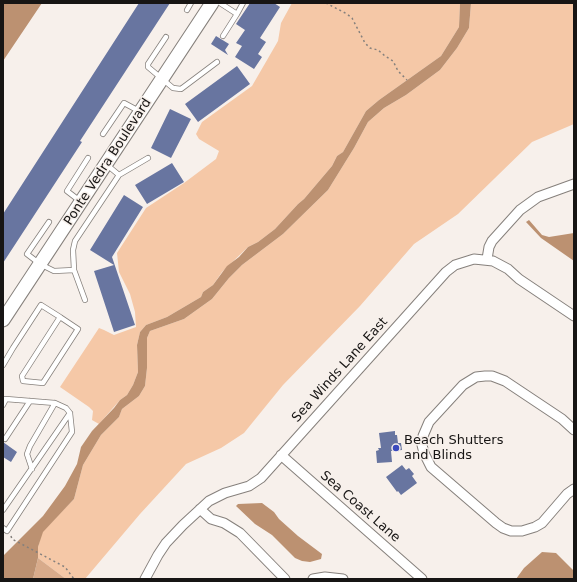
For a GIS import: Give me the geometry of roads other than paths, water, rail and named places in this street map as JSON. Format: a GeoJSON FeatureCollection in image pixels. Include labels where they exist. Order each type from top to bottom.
{"type":"FeatureCollection","features":[{"type":"Feature","properties":{"kind":"street","name":"Ponte Vedra Boulevard"},"geometry":{"type":"LineString","coordinates":[[3,320],[212,3]]}},
{"type":"Feature","properties":{"kind":"street"},"geometry":{"type":"LineString","coordinates":[[487,259],[489,246],[492,241],[520,210],[538,197],[574,184]]}},
{"type":"Feature","properties":{"kind":"street","name":"Sea Winds Lane East"},"geometry":{"type":"LineString","coordinates":[[146,579],[166,543],[200,509],[217,496],[255,483],[261,478],[446,272],[459,263],[469,260],[487,259],[504,266],[519,279],[574,316]]}},
{"type":"Feature","properties":{"kind":"street"},"geometry":{"type":"LineString","coordinates":[[574,430],[562,419],[505,381],[492,376],[485,376],[476,377],[463,385],[429,422],[423,436],[422,445],[424,453],[431,466],[496,523],[512,531],[522,531],[542,523],[567,494],[574,489]]}},
{"type":"Feature","properties":{"kind":"street","name":"Sea Coast Lane"},"geometry":{"type":"LineString","coordinates":[[282,455],[422,579]]}},
{"type":"Feature","properties":{"kind":"street"},"geometry":{"type":"LineString","coordinates":[[200,509],[211,519],[224,522],[240,533],[285,579]]}},
{"type":"Feature","properties":{"kind":"street"},"geometry":{"type":"LineString","coordinates":[[313,579],[325,577],[343,579]]}},
{"type":"Feature","properties":{"kind":"lane"},"geometry":{"type":"LineString","coordinates":[[187,10],[191,3]]}},
{"type":"Feature","properties":{"kind":"lane"},"geometry":{"type":"LineString","coordinates":[[220,3],[237,14]]}},
{"type":"Feature","properties":{"kind":"lane"},"geometry":{"type":"LineString","coordinates":[[223,36],[243,3]]}},
{"type":"Feature","properties":{"kind":"lane"},"geometry":{"type":"LineString","coordinates":[[166,37],[148,64],[148,67],[173,88],[181,89],[217,62]]}},
{"type":"Feature","properties":{"kind":"lane"},"geometry":{"type":"LineString","coordinates":[[103,134],[124,103],[140,112]]}},
{"type":"Feature","properties":{"kind":"lane"},"geometry":{"type":"LineString","coordinates":[[81,202],[67,190],[88,158]]}},
{"type":"Feature","properties":{"kind":"lane"},"geometry":{"type":"LineString","coordinates":[[85,300],[74,270],[72,250],[75,242],[119,175],[148,158]]}},
{"type":"Feature","properties":{"kind":"lane"},"geometry":{"type":"LineString","coordinates":[[106,164],[119,175]]}},
{"type":"Feature","properties":{"kind":"lane"},"geometry":{"type":"LineString","coordinates":[[49,222],[27,254],[40,264],[54,271],[74,270]]}},
{"type":"Feature","properties":{"kind":"lane"},"geometry":{"type":"LineString","coordinates":[[3,365],[41,305],[60,317],[78,329],[43,383],[22,381],[22,376],[60,317]]}},
{"type":"Feature","properties":{"kind":"lane"},"geometry":{"type":"LineString","coordinates":[[3,405],[5,399],[55,403],[66,408],[70,413],[72,432],[7,531],[3,528]]}},
{"type":"Feature","properties":{"kind":"lane"},"geometry":{"type":"LineString","coordinates":[[5,439],[30,401]]}},
{"type":"Feature","properties":{"kind":"lane"},"geometry":{"type":"LineString","coordinates":[[32,469],[27,454],[30,446],[55,403]]}},
{"type":"Feature","properties":{"kind":"lane"},"geometry":{"type":"LineString","coordinates":[[3,510],[70,413]]}},
{"type":"Feature","properties":{"kind":"place","name":"Beach Shutters and Blinds"},"geometry":{"type":"Point","coordinates":[396,448]}}]}
